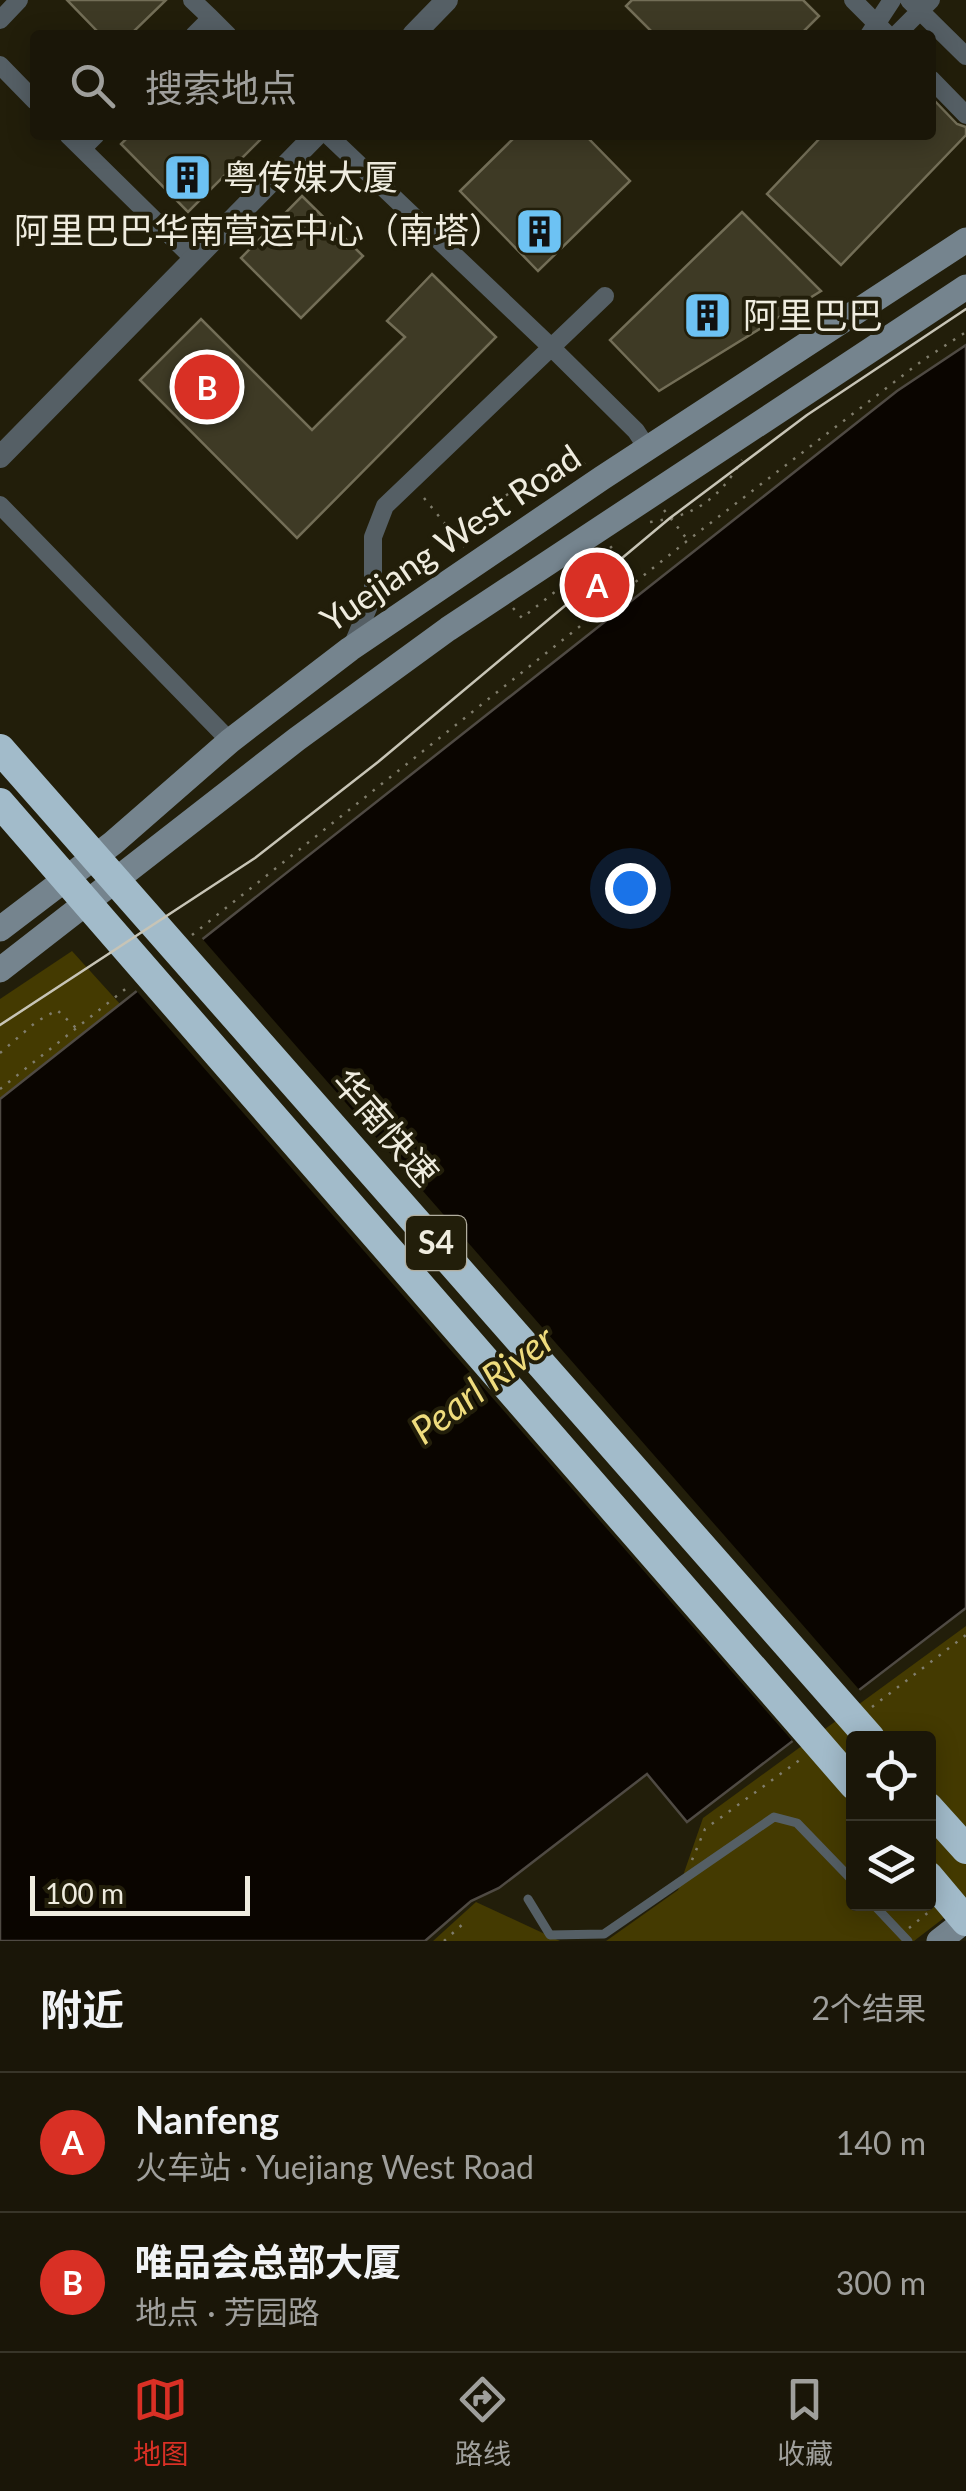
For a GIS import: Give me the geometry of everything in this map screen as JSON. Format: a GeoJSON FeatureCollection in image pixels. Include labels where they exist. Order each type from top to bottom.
{"type":"FeatureCollection","features":[{"type":"Feature","properties":{"kind":"highway","name":"华南快速"},"geometry":{"type":"LineString","coordinates":[[0,749],[864,1731]]}},
{"type":"Feature","properties":{"kind":"highway","name":"S4"},"geometry":{"type":"LineString","coordinates":[[0,803],[846,1776]]}},
{"type":"Feature","properties":{"kind":"highway"},"geometry":{"type":"LineString","coordinates":[[936,1816],[966,1850]]}},
{"type":"Feature","properties":{"kind":"highway"},"geometry":{"type":"LineString","coordinates":[[936,1885],[966,1921]]}},
{"type":"Feature","properties":{"kind":"main road","name":"Yuejiang West Road"},"geometry":{"type":"LineString","coordinates":[[0,928],[113,843],[230,741],[350,650],[647,448],[966,240]]}},
{"type":"Feature","properties":{"kind":"main road","name":"Yuejiang West Road"},"geometry":{"type":"LineString","coordinates":[[0,970],[298,739],[448,629],[966,287]]}},
{"type":"Feature","properties":{"kind":"main road"},"geometry":{"type":"LineString","coordinates":[[938,1941],[966,1921]]}},
{"type":"Feature","properties":{"kind":"street"},"geometry":{"type":"LineString","coordinates":[[0,20],[19,0]]}},
{"type":"Feature","properties":{"kind":"street"},"geometry":{"type":"LineString","coordinates":[[192,0],[223,30]]}},
{"type":"Feature","properties":{"kind":"street"},"geometry":{"type":"LineString","coordinates":[[418,30],[448,0]]}},
{"type":"Feature","properties":{"kind":"street"},"geometry":{"type":"LineString","coordinates":[[852,0],[877,30]]}},
{"type":"Feature","properties":{"kind":"street"},"geometry":{"type":"LineString","coordinates":[[878,30],[892,0]]}},
{"type":"Feature","properties":{"kind":"street"},"geometry":{"type":"LineString","coordinates":[[900,30],[920,4],[966,56]]}},
{"type":"Feature","properties":{"kind":"street"},"geometry":{"type":"LineString","coordinates":[[199,30],[211,18]]}},
{"type":"Feature","properties":{"kind":"street"},"geometry":{"type":"LineString","coordinates":[[0,64],[30,96]]}},
{"type":"Feature","properties":{"kind":"street"},"geometry":{"type":"LineString","coordinates":[[936,84],[966,115]]}},
{"type":"Feature","properties":{"kind":"street"},"geometry":{"type":"LineString","coordinates":[[73,140],[194,259]]}},
{"type":"Feature","properties":{"kind":"street"},"geometry":{"type":"LineString","coordinates":[[82,150],[91,140]]}},
{"type":"Feature","properties":{"kind":"street"},"geometry":{"type":"LineString","coordinates":[[0,458],[311,140]]}},
{"type":"Feature","properties":{"kind":"street"},"geometry":{"type":"LineString","coordinates":[[333,140],[636,431],[647,448]]}},
{"type":"Feature","properties":{"kind":"street"},"geometry":{"type":"LineString","coordinates":[[350,650],[374,596],[372,536],[385,506],[605,296]]}},
{"type":"Feature","properties":{"kind":"street"},"geometry":{"type":"LineString","coordinates":[[0,505],[230,741]]}},
{"type":"Feature","properties":{"kind":"lane"},"geometry":{"type":"LineString","coordinates":[[528,1899],[550,1935],[604,1934],[774,1816],[797,1823],[846,1874]]}},
{"type":"Feature","properties":{"kind":"lane"},"geometry":{"type":"LineString","coordinates":[[880,1911],[908,1941]]}},
{"type":"Feature","properties":{"kind":"path"},"geometry":{"type":"LineString","coordinates":[[181,944],[688,540],[923,360],[966,332]]}},
{"type":"Feature","properties":{"kind":"path"},"geometry":{"type":"LineString","coordinates":[[452,532],[549,466],[589,461],[558,480]]}},
{"type":"Feature","properties":{"kind":"path"},"geometry":{"type":"LineString","coordinates":[[659,504],[688,540]]}},
{"type":"Feature","properties":{"kind":"path"},"geometry":{"type":"LineString","coordinates":[[0,1089],[135,981]]}},
{"type":"Feature","properties":{"kind":"path"},"geometry":{"type":"LineString","coordinates":[[0,1053],[57,1010],[76,1029]]}},
{"type":"Feature","properties":{"kind":"path"},"geometry":{"type":"LineString","coordinates":[[444,1941],[464,1923]]}},
{"type":"Feature","properties":{"kind":"shaded area"},"geometry":{"type":"Polygon","coordinates":[[[72,951],[120,1004],[0,1099],[0,999],[72,951]]]}},
{"type":"Feature","properties":{"kind":"shaded area"},"geometry":{"type":"Polygon","coordinates":[[[966,1626],[966,1901],[914,1941],[606,1941],[678,1890],[703,1818],[966,1626]]]}},
{"type":"Feature","properties":{"kind":"shaded area"},"geometry":{"type":"Polygon","coordinates":[[[476,1902],[560,1941],[433,1941],[476,1902]]]}},
{"type":"Feature","properties":{"kind":"water","name":"Pearl River"},"geometry":{"type":"Polygon","coordinates":[[[966,345],[966,1608],[687,1822],[647,1774],[499,1888],[471,1901],[425,1941],[0,1941],[0,1099],[897,391],[966,345]]]}},
{"type":"Feature","properties":{"kind":"pier"},"geometry":{"type":"Polygon","coordinates":[[[199,935],[863,1694],[796,1745],[133,987],[199,935]]]}},
{"type":"Feature","properties":{"kind":"building"},"geometry":{"type":"Polygon","coordinates":[[[67,0],[166,0],[135,30],[96,30],[67,0]]]}},
{"type":"Feature","properties":{"kind":"building"},"geometry":{"type":"Polygon","coordinates":[[[632,0],[803,0],[819,16],[805,30],[650,30],[626,6],[632,0]]]}},
{"type":"Feature","properties":{"kind":"building"},"geometry":{"type":"Polygon","coordinates":[[[936,102],[957,124],[966,127],[966,135],[841,265],[767,194],[818,140],[936,140],[936,102]]]}},
{"type":"Feature","properties":{"kind":"building","name":"粤传媒大厦"},"geometry":{"type":"Polygon","coordinates":[[[125,140],[260,140],[188,212],[121,144],[125,140]]]}},
{"type":"Feature","properties":{"kind":"building","name":"阿里巴巴华南营运中心（南塔）"},"geometry":{"type":"Polygon","coordinates":[[[512,140],[590,140],[630,181],[538,271],[460,191],[512,140]]]}},
{"type":"Feature","properties":{"kind":"building"},"geometry":{"type":"Polygon","coordinates":[[[302,196],[363,256],[301,318],[241,258],[302,196]]]}},
{"type":"Feature","properties":{"kind":"building","name":"阿里巴巴"},"geometry":{"type":"Polygon","coordinates":[[[742,212],[821,291],[659,391],[610,340],[742,212]]]}},
{"type":"Feature","properties":{"kind":"building"},"geometry":{"type":"Polygon","coordinates":[[[432,274],[496,337],[297,538],[140,380],[201,319],[312,430],[405,337],[387,321],[432,274]]]}},
{"type":"Feature","properties":{"kind":"tram line"},"geometry":{"type":"LineString","coordinates":[[0,1025],[255,858],[378,762],[670,518],[807,415],[966,309]]}},
{"type":"Feature","properties":{"kind":"place","name":"粤传媒大厦"},"geometry":{"type":"Point","coordinates":[188,178]}},
{"type":"Feature","properties":{"kind":"place","name":"阿里巴巴华南营运中心（南塔）"},"geometry":{"type":"Point","coordinates":[539,231]}},
{"type":"Feature","properties":{"kind":"place","name":"阿里巴巴"},"geometry":{"type":"Point","coordinates":[708,316]}},
{"type":"Feature","properties":{"kind":"place","name":"唯品会总部大厦"},"geometry":{"type":"Point","coordinates":[207,387]}},
{"type":"Feature","properties":{"kind":"place","name":"Nanfeng"},"geometry":{"type":"Point","coordinates":[597,585]}}]}
